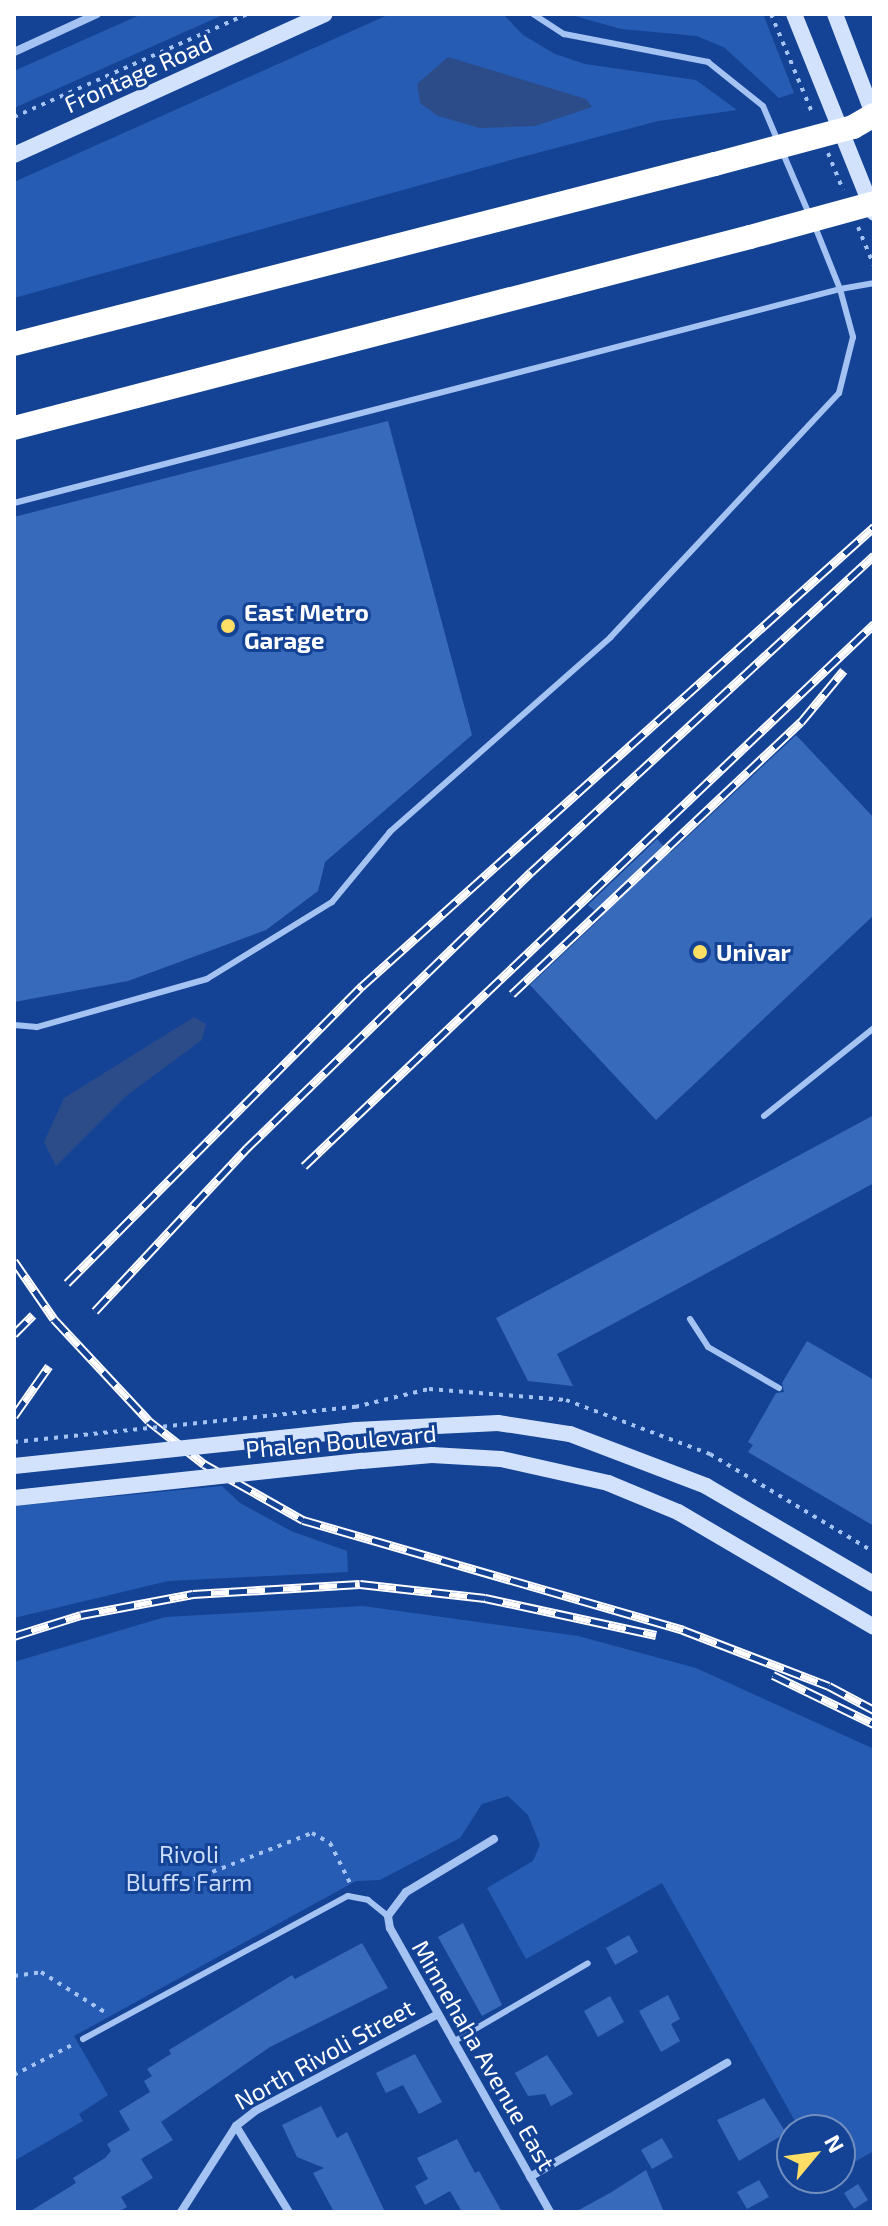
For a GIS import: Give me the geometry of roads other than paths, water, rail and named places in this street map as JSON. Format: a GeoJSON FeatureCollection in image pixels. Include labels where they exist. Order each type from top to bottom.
{"type":"FeatureCollection","features":[{"type":"Feature","properties":{"kind":"highway"},"geometry":{"type":"LineString","coordinates":[[14,344],[715,164],[869,120]]}},
{"type":"Feature","properties":{"kind":"highway"},"geometry":{"type":"LineString","coordinates":[[14,428],[874,203]]}},
{"type":"Feature","properties":{"kind":"main road","name":"Frontage Road"},"geometry":{"type":"LineString","coordinates":[[14,155],[325,14]]}},
{"type":"Feature","properties":{"kind":"main road"},"geometry":{"type":"LineString","coordinates":[[794,14],[874,214]]}},
{"type":"Feature","properties":{"kind":"main road"},"geometry":{"type":"LineString","coordinates":[[835,14],[869,120]]}},
{"type":"Feature","properties":{"kind":"main road","name":"Phalen Boulevard"},"geometry":{"type":"LineString","coordinates":[[14,1466],[356,1430],[469,1423],[570,1434],[706,1486],[874,1584]]}},
{"type":"Feature","properties":{"kind":"main road","name":"Phalen Boulevard"},"geometry":{"type":"LineString","coordinates":[[14,1498],[432,1455],[501,1459],[608,1483],[678,1512],[874,1627]]}},
{"type":"Feature","properties":{"kind":"street"},"geometry":{"type":"LineString","coordinates":[[14,52],[97,14]]}},
{"type":"Feature","properties":{"kind":"street"},"geometry":{"type":"LineString","coordinates":[[388,1916],[406,1892],[494,1839]]}},
{"type":"Feature","properties":{"kind":"street","name":"Minnehaha Avenue East"},"geometry":{"type":"LineString","coordinates":[[388,1916],[396,1942],[550,2212]]}},
{"type":"Feature","properties":{"kind":"street","name":"North Rivoli Street"},"geometry":{"type":"LineString","coordinates":[[181,2212],[236,2126],[438,2014]]}},
{"type":"Feature","properties":{"kind":"street"},"geometry":{"type":"LineString","coordinates":[[530,2177],[727,2063]]}},
{"type":"Feature","properties":{"kind":"street"},"geometry":{"type":"LineString","coordinates":[[236,2126],[289,2212]]}},
{"type":"Feature","properties":{"kind":"lane"},"geometry":{"type":"LineString","coordinates":[[14,1025],[37,1027],[207,979],[332,902],[390,832],[611,637],[839,393],[853,337],[840,289],[763,106],[738,81],[691,55],[564,34],[533,14]]}},
{"type":"Feature","properties":{"kind":"lane"},"geometry":{"type":"LineString","coordinates":[[14,503],[840,289],[874,283]]}},
{"type":"Feature","properties":{"kind":"lane"},"geometry":{"type":"LineString","coordinates":[[764,1116],[874,1028]]}},
{"type":"Feature","properties":{"kind":"lane"},"geometry":{"type":"LineString","coordinates":[[690,1319],[708,1347],[779,1388]]}},
{"type":"Feature","properties":{"kind":"lane"},"geometry":{"type":"LineString","coordinates":[[83,2039],[348,1896],[358,1897],[388,1916]]}},
{"type":"Feature","properties":{"kind":"lane"},"geometry":{"type":"LineString","coordinates":[[453,2042],[588,1963]]}},
{"type":"Feature","properties":{"kind":"railway"},"geometry":{"type":"LineString","coordinates":[[67,1283],[362,986],[874,527]]}},
{"type":"Feature","properties":{"kind":"railway"},"geometry":{"type":"LineString","coordinates":[[95,1311],[247,1148],[531,872],[874,555]]}},
{"type":"Feature","properties":{"kind":"railway"},"geometry":{"type":"LineString","coordinates":[[304,1166],[874,624]]}},
{"type":"Feature","properties":{"kind":"railway"},"geometry":{"type":"LineString","coordinates":[[512,994],[801,722],[844,670]]}},
{"type":"Feature","properties":{"kind":"railway"},"geometry":{"type":"LineString","coordinates":[[14,1261],[54,1319],[149,1421],[204,1464],[303,1520],[683,1630],[829,1686],[874,1710]]}},
{"type":"Feature","properties":{"kind":"railway"},"geometry":{"type":"LineString","coordinates":[[14,1334],[33,1315]]}},
{"type":"Feature","properties":{"kind":"railway"},"geometry":{"type":"LineString","coordinates":[[14,1416],[49,1366]]}},
{"type":"Feature","properties":{"kind":"railway"},"geometry":{"type":"LineString","coordinates":[[14,1636],[81,1615],[193,1594],[360,1584],[485,1598],[656,1635]]}},
{"type":"Feature","properties":{"kind":"railway"},"geometry":{"type":"LineString","coordinates":[[773,1675],[874,1724]]}},
{"type":"Feature","properties":{"kind":"place","name":"East Metro Garage"},"geometry":{"type":"Point","coordinates":[228,626]}},
{"type":"Feature","properties":{"kind":"place","name":"Univar"},"geometry":{"type":"Point","coordinates":[700,952]}},
{"type":"Feature","properties":{"kind":"park label","name":"Rivoli Bluffs Farm"},"geometry":{"type":"Point","coordinates":[189,1868]}}]}
